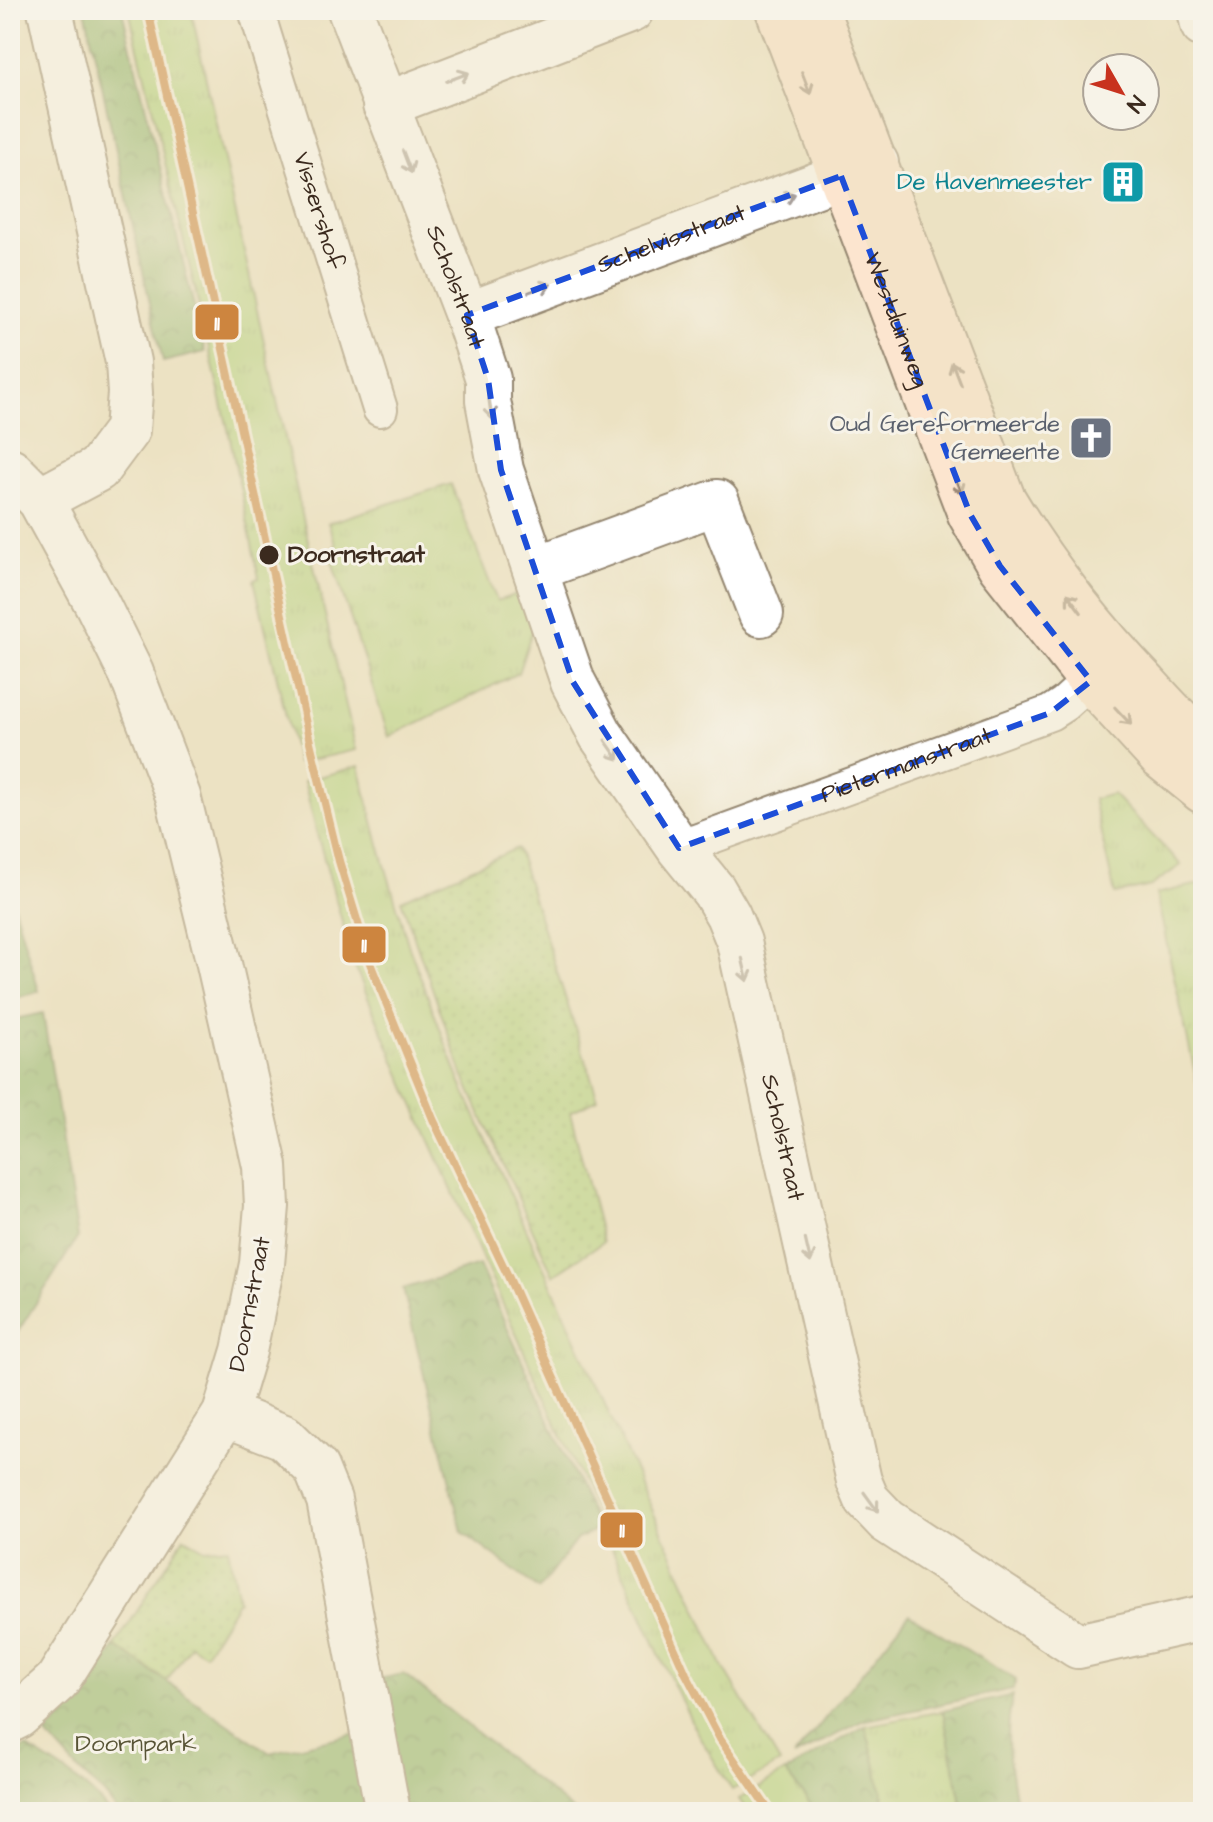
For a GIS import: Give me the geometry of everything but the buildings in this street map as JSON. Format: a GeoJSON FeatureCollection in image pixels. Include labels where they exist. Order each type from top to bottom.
{"type":"FeatureCollection","features":[{"type":"Feature","properties":{"kind":"main road","name":"Westduinweg"},"geometry":{"type":"LineString","coordinates":[[778,10],[858,169]]}},
{"type":"Feature","properties":{"kind":"main road","name":"Westduinweg"},"geometry":{"type":"LineString","coordinates":[[816,10],[858,169],[970,514],[1000,566],[1104,668],[1203,741]]}},
{"type":"Feature","properties":{"kind":"main road","name":"Westduinweg"},"geometry":{"type":"LineString","coordinates":[[1104,668],[1161,757],[1203,791]]}},
{"type":"Feature","properties":{"kind":"street","name":"Doornstraat"},"geometry":{"type":"LineString","coordinates":[[10,1720],[57,1681],[225,1414],[244,1351],[262,1264],[267,1206],[265,1166],[178,796],[131,673],[97,604],[25,485],[98,469],[127,430],[130,393],[125,350],[50,10]]}},
{"type":"Feature","properties":{"kind":"street","name":"Vissershof"},"geometry":{"type":"LineString","coordinates":[[256,10],[380,409]]}},
{"type":"Feature","properties":{"kind":"street","name":"Scholstraat"},"geometry":{"type":"LineString","coordinates":[[350,10],[467,315],[488,379],[488,401],[501,470],[573,682],[601,735],[679,848],[714,891],[739,942],[859,1481],[867,1500],[887,1521],[1078,1646],[1203,1618]]}},
{"type":"Feature","properties":{"kind":"street"},"geometry":{"type":"LineString","coordinates":[[385,105],[631,10]]}},
{"type":"Feature","properties":{"kind":"street"},"geometry":{"type":"LineString","coordinates":[[1200,10],[1203,25]]}},
{"type":"Feature","properties":{"kind":"street","name":"Schelvisstraat"},"geometry":{"type":"LineString","coordinates":[[467,315],[858,169]]}},
{"type":"Feature","properties":{"kind":"street"},"geometry":{"type":"LineString","coordinates":[[535,569],[717,502],[761,614]]}},
{"type":"Feature","properties":{"kind":"street","name":"Pietermanstraat"},"geometry":{"type":"LineString","coordinates":[[679,848],[1050,713],[1104,668]]}},
{"type":"Feature","properties":{"kind":"street"},"geometry":{"type":"LineString","coordinates":[[225,1414],[284,1437],[316,1468],[329,1500],[388,1812]]}},
{"type":"Feature","properties":{"kind":"highlighted area"},"geometry":{"type":"Polygon","coordinates":[[[841,176],[970,514],[1000,566],[1091,681],[1050,713],[679,848],[573,682],[501,470],[488,379],[467,315],[841,176]]]}},
{"type":"Feature","properties":{"kind":"green space"},"geometry":{"type":"Polygon","coordinates":[[[85,10],[122,10],[205,352],[163,362],[85,10]]]}},
{"type":"Feature","properties":{"kind":"green space"},"geometry":{"type":"Polygon","coordinates":[[[129,10],[191,10],[356,750],[297,763],[254,580],[259,578],[228,429],[129,10]]]}},
{"type":"Feature","properties":{"kind":"green space"},"geometry":{"type":"Polygon","coordinates":[[[451,484],[497,601],[526,591],[536,619],[518,673],[389,737],[329,552],[336,545],[328,523],[451,484]]]}},
{"type":"Feature","properties":{"kind":"green space"},"geometry":{"type":"Polygon","coordinates":[[[359,766],[408,944],[459,1079],[721,1663],[780,1763],[732,1790],[696,1731],[659,1654],[355,967],[304,781],[359,766]]]}},
{"type":"Feature","properties":{"kind":"green space"},"geometry":{"type":"Polygon","coordinates":[[[1113,794],[1181,865],[1151,886],[1115,894],[1093,799],[1113,794]]]}},
{"type":"Feature","properties":{"kind":"green space"},"geometry":{"type":"Polygon","coordinates":[[[517,848],[598,1099],[570,1112],[603,1242],[553,1275],[463,1075],[401,900],[517,848]]]}},
{"type":"Feature","properties":{"kind":"green space"},"geometry":{"type":"Polygon","coordinates":[[[1199,884],[1203,888],[1203,1110],[1156,894],[1199,884]]]}},
{"type":"Feature","properties":{"kind":"green space"},"geometry":{"type":"Polygon","coordinates":[[[10,893],[39,991],[10,1000],[10,893]]]}},
{"type":"Feature","properties":{"kind":"green space"},"geometry":{"type":"Polygon","coordinates":[[[43,1013],[78,1237],[10,1344],[10,1020],[43,1013]]]}},
{"type":"Feature","properties":{"kind":"green space"},"geometry":{"type":"Polygon","coordinates":[[[479,1265],[598,1529],[577,1539],[539,1589],[462,1532],[403,1289],[479,1265]]]}},
{"type":"Feature","properties":{"kind":"green space"},"geometry":{"type":"Polygon","coordinates":[[[184,1537],[205,1549],[228,1547],[238,1600],[205,1654],[190,1645],[167,1681],[115,1646],[184,1537]]]}},
{"type":"Feature","properties":{"kind":"green space"},"geometry":{"type":"Polygon","coordinates":[[[909,1614],[1016,1680],[1013,1689],[862,1721],[794,1757],[909,1614]]]}},
{"type":"Feature","properties":{"kind":"green space","name":"Doornpark"},"geometry":{"type":"Polygon","coordinates":[[[115,1646],[270,1753],[370,1730],[386,1812],[118,1812],[46,1734],[88,1691],[115,1646]]]}},
{"type":"Feature","properties":{"kind":"green space"},"geometry":{"type":"Polygon","coordinates":[[[404,1674],[575,1812],[388,1812],[362,1682],[404,1674]]]}},
{"type":"Feature","properties":{"kind":"green space"},"geometry":{"type":"Polygon","coordinates":[[[1013,1695],[1008,1739],[1018,1812],[963,1812],[943,1711],[1013,1695]]]}},
{"type":"Feature","properties":{"kind":"green space"},"geometry":{"type":"Polygon","coordinates":[[[943,1711],[963,1812],[886,1812],[865,1726],[943,1711]]]}},
{"type":"Feature","properties":{"kind":"green space"},"geometry":{"type":"Polygon","coordinates":[[[865,1726],[886,1812],[817,1812],[785,1772],[865,1726]]]}},
{"type":"Feature","properties":{"kind":"green space"},"geometry":{"type":"Polygon","coordinates":[[[26,1747],[80,1783],[109,1812],[73,1812],[69,1809],[10,1812],[10,1757],[26,1747]]]}},
{"type":"Feature","properties":{"kind":"green space"},"geometry":{"type":"Polygon","coordinates":[[[785,1772],[817,1812],[748,1812],[739,1799],[785,1772]]]}},
{"type":"Feature","properties":{"kind":"transit line","name":"11"},"geometry":{"type":"LineString","coordinates":[[148,10],[310,742],[339,861],[370,963],[433,1119],[508,1276],[686,1674],[720,1739],[770,1812]]}},
{"type":"Feature","properties":{"kind":"place","name":"De Havenmeester"},"geometry":{"type":"Point","coordinates":[1123,182]}},
{"type":"Feature","properties":{"kind":"place","name":"Oud Gereformeerde Gemeente"},"geometry":{"type":"Point","coordinates":[1091,438]}},
{"type":"Feature","properties":{"kind":"place","name":"Doornstraat"},"geometry":{"type":"Point","coordinates":[269,555]}}]}
